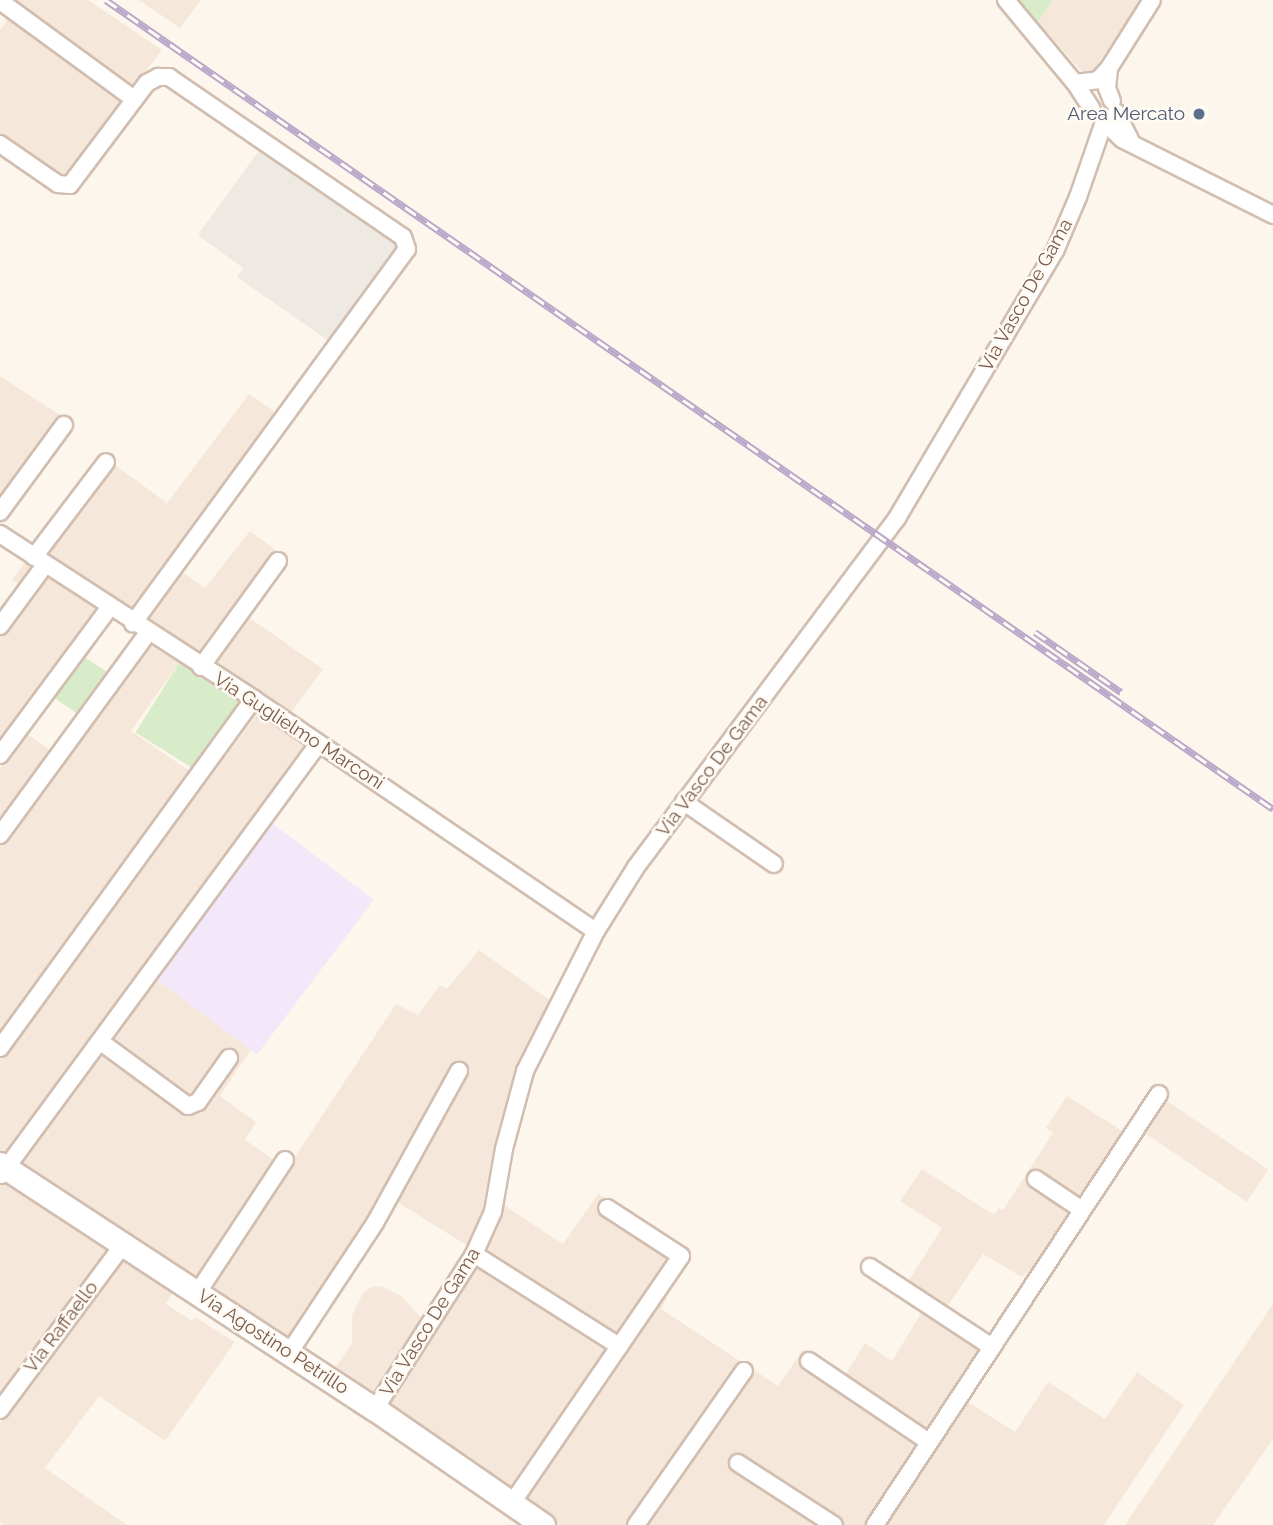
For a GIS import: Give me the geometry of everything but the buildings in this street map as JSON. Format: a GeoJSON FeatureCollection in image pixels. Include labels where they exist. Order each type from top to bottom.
{"type":"FeatureCollection","features":[{"type":"Feature","properties":{"kind":"street"},"geometry":{"type":"LineString","coordinates":[[1006,0],[1075,83],[1103,109],[1134,145],[1273,215]]}},
{"type":"Feature","properties":{"kind":"street"},"geometry":{"type":"LineString","coordinates":[[1075,83],[1098,80],[1110,68],[1152,0]]}},
{"type":"Feature","properties":{"kind":"street"},"geometry":{"type":"LineString","coordinates":[[0,1],[134,99]]}},
{"type":"Feature","properties":{"kind":"street"},"geometry":{"type":"LineString","coordinates":[[1103,109],[1110,68]]}},
{"type":"Feature","properties":{"kind":"street"},"geometry":{"type":"LineString","coordinates":[[0,144],[58,184],[70,185],[134,99],[158,77],[180,81],[403,237],[407,249],[133,623]]}},
{"type":"Feature","properties":{"kind":"street"},"geometry":{"type":"LineString","coordinates":[[1098,80],[1103,109]]}},
{"type":"Feature","properties":{"kind":"street","name":"Via Vasco De Gama"},"geometry":{"type":"LineString","coordinates":[[375,1409],[474,1254],[493,1212],[504,1149],[525,1071],[596,931],[636,867],[897,518],[1055,251],[1079,197],[1103,109]]}},
{"type":"Feature","properties":{"kind":"street"},"geometry":{"type":"LineString","coordinates":[[0,512],[64,425]]}},
{"type":"Feature","properties":{"kind":"street"},"geometry":{"type":"LineString","coordinates":[[0,626],[39,561],[106,462]]}},
{"type":"Feature","properties":{"kind":"street","name":"Via Guglielmo Marconi"},"geometry":{"type":"LineString","coordinates":[[0,534],[109,608],[254,699],[596,931]]}},
{"type":"Feature","properties":{"kind":"street"},"geometry":{"type":"LineString","coordinates":[[201,667],[278,561]]}},
{"type":"Feature","properties":{"kind":"street"},"geometry":{"type":"LineString","coordinates":[[0,755],[109,608]]}},
{"type":"Feature","properties":{"kind":"street"},"geometry":{"type":"LineString","coordinates":[[0,835],[148,633]]}},
{"type":"Feature","properties":{"kind":"street"},"geometry":{"type":"LineString","coordinates":[[0,1048],[254,699]]}},
{"type":"Feature","properties":{"kind":"street"},"geometry":{"type":"LineString","coordinates":[[2,1170],[102,1042],[319,743]]}},
{"type":"Feature","properties":{"kind":"street"},"geometry":{"type":"LineString","coordinates":[[684,802],[774,864]]}},
{"type":"Feature","properties":{"kind":"street"},"geometry":{"type":"LineString","coordinates":[[102,1042],[188,1106],[198,1102],[229,1058]]}},
{"type":"Feature","properties":{"kind":"street"},"geometry":{"type":"LineString","coordinates":[[289,1353],[375,1223],[459,1071]]}},
{"type":"Feature","properties":{"kind":"street"},"geometry":{"type":"LineString","coordinates":[[875,1525],[1158,1094]]}},
{"type":"Feature","properties":{"kind":"street"},"geometry":{"type":"LineString","coordinates":[[198,1292],[285,1160]]}},
{"type":"Feature","properties":{"kind":"street","name":"Via Agostino Petrillo"},"geometry":{"type":"LineString","coordinates":[[2,1170],[198,1292],[375,1409],[543,1525]]}},
{"type":"Feature","properties":{"kind":"street"},"geometry":{"type":"LineString","coordinates":[[1036,1179],[1082,1210]]}},
{"type":"Feature","properties":{"kind":"street"},"geometry":{"type":"LineString","coordinates":[[512,1503],[681,1256],[607,1208]]}},
{"type":"Feature","properties":{"kind":"street","name":"Via Raffaello"},"geometry":{"type":"LineString","coordinates":[[0,1410],[123,1245]]}},
{"type":"Feature","properties":{"kind":"street"},"geometry":{"type":"LineString","coordinates":[[474,1254],[619,1346]]}},
{"type":"Feature","properties":{"kind":"street"},"geometry":{"type":"LineString","coordinates":[[870,1267],[992,1347]]}},
{"type":"Feature","properties":{"kind":"street"},"geometry":{"type":"LineString","coordinates":[[808,1361],[929,1441]]}},
{"type":"Feature","properties":{"kind":"street"},"geometry":{"type":"LineString","coordinates":[[636,1525],[744,1371]]}},
{"type":"Feature","properties":{"kind":"street"},"geometry":{"type":"LineString","coordinates":[[738,1463],[834,1525]]}},
{"type":"Feature","properties":{"kind":"shaded area"},"geometry":{"type":"Polygon","coordinates":[[[0,0],[88,0],[162,50],[66,177],[59,177],[0,138],[0,30],[10,16],[0,0]]]}},
{"type":"Feature","properties":{"kind":"shaded area"},"geometry":{"type":"Polygon","coordinates":[[[139,0],[201,0],[180,28],[139,0]]]}},
{"type":"Feature","properties":{"kind":"shaded area"},"geometry":{"type":"Polygon","coordinates":[[[1053,0],[1141,0],[1092,72],[1083,73],[1038,22],[1053,0]]]}},
{"type":"Feature","properties":{"kind":"shaded area"},"geometry":{"type":"Polygon","coordinates":[[[260,149],[398,243],[398,254],[333,344],[237,277],[243,268],[198,235],[260,149]]]}},
{"type":"Feature","properties":{"kind":"shaded area"},"geometry":{"type":"Polygon","coordinates":[[[0,376],[74,424],[1,524],[0,524],[0,376]]]}},
{"type":"Feature","properties":{"kind":"shaded area"},"geometry":{"type":"Polygon","coordinates":[[[249,394],[289,422],[181,571],[205,588],[250,531],[288,559],[247,616],[323,669],[290,714],[211,665],[36,546],[103,456],[167,503],[249,394]]]}},
{"type":"Feature","properties":{"kind":"shaded area"},"geometry":{"type":"Polygon","coordinates":[[[26,560],[101,610],[0,745],[0,617],[22,586],[12,580],[26,560]]]}},
{"type":"Feature","properties":{"kind":"shaded area"},"geometry":{"type":"Polygon","coordinates":[[[151,645],[179,663],[131,731],[194,774],[0,1037],[0,846],[151,645]]]}},
{"type":"Feature","properties":{"kind":"shaded area"},"geometry":{"type":"Polygon","coordinates":[[[258,713],[308,745],[9,1157],[0,1151],[0,1059],[258,713]]]}},
{"type":"Feature","properties":{"kind":"shaded area"},"geometry":{"type":"Polygon","coordinates":[[[26,733],[54,753],[0,825],[0,768],[26,733]]]}},
{"type":"Feature","properties":{"kind":"shaded area"},"geometry":{"type":"Polygon","coordinates":[[[269,821],[374,900],[257,1055],[152,976],[269,821]]]}},
{"type":"Feature","properties":{"kind":"shaded area"},"geometry":{"type":"Polygon","coordinates":[[[479,950],[554,1003],[513,1084],[484,1218],[468,1246],[394,1200],[300,1348],[208,1288],[396,1004],[418,1015],[440,985],[447,989],[479,950]]]}},
{"type":"Feature","properties":{"kind":"shaded area"},"geometry":{"type":"Polygon","coordinates":[[[157,980],[252,1048],[220,1096],[256,1122],[245,1140],[277,1162],[199,1280],[21,1163],[157,980]]]}},
{"type":"Feature","properties":{"kind":"shaded area"},"geometry":{"type":"Polygon","coordinates":[[[1067,1096],[1124,1132],[1046,1254],[1022,1277],[983,1254],[946,1308],[999,1344],[965,1400],[1015,1432],[1048,1382],[1105,1419],[1137,1372],[1184,1405],[1104,1525],[561,1525],[388,1406],[485,1248],[501,1203],[563,1244],[598,1194],[681,1250],[656,1290],[667,1298],[661,1309],[778,1386],[803,1350],[844,1377],[865,1343],[892,1361],[923,1310],[900,1294],[942,1228],[900,1201],[922,1169],[994,1215],[999,1208],[1003,1210],[1053,1133],[1046,1128],[1067,1096]]]}},
{"type":"Feature","properties":{"kind":"shaded area"},"geometry":{"type":"Polygon","coordinates":[[[1164,1099],[1268,1169],[1247,1202],[1142,1131],[1164,1099]]]}},
{"type":"Feature","properties":{"kind":"shaded area"},"geometry":{"type":"Polygon","coordinates":[[[4,1180],[108,1247],[0,1402],[0,1186],[4,1180]]]}},
{"type":"Feature","properties":{"kind":"shaded area"},"geometry":{"type":"Polygon","coordinates":[[[118,1256],[173,1293],[166,1304],[192,1321],[195,1317],[235,1342],[165,1441],[99,1396],[45,1468],[127,1525],[4,1525],[0,1522],[0,1423],[118,1256]]]}},
{"type":"Feature","properties":{"kind":"shaded area"},"geometry":{"type":"Polygon","coordinates":[[[381,1286],[401,1296],[424,1321],[376,1394],[336,1367],[352,1343],[352,1315],[363,1293],[371,1287],[381,1286]]]}},
{"type":"Feature","properties":{"kind":"shaded area"},"geometry":{"type":"Polygon","coordinates":[[[1273,1304],[1273,1439],[1213,1525],[1125,1525],[1273,1304]]]}},
{"type":"Feature","properties":{"kind":"green space"},"geometry":{"type":"Polygon","coordinates":[[[1019,0],[1053,0],[1038,22],[1019,0]]]}},
{"type":"Feature","properties":{"kind":"green space"},"geometry":{"type":"Polygon","coordinates":[[[83,656],[111,675],[83,717],[54,698],[83,656]]]}},
{"type":"Feature","properties":{"kind":"green space"},"geometry":{"type":"Polygon","coordinates":[[[179,663],[245,704],[202,774],[136,733],[179,663]]]}},
{"type":"Feature","properties":{"kind":"railway"},"geometry":{"type":"LineString","coordinates":[[106,0],[1273,809]]}},
{"type":"Feature","properties":{"kind":"railway"},"geometry":{"type":"LineString","coordinates":[[1035,632],[1121,692]]}},
{"type":"Feature","properties":{"kind":"place","name":"Area Mercato"},"geometry":{"type":"Point","coordinates":[1199,114]}}]}
